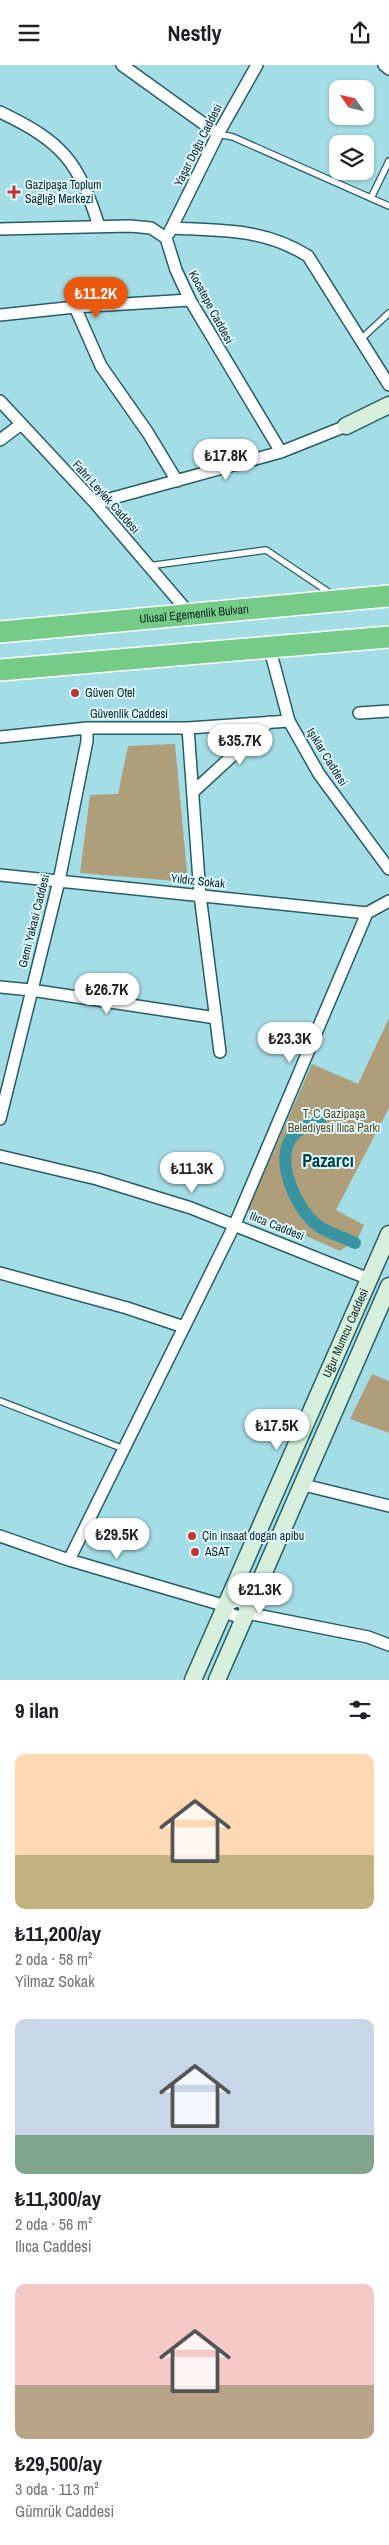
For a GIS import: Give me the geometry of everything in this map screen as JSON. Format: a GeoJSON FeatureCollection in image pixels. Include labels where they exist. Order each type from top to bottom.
{"type":"FeatureCollection","features":[{"type":"Feature","properties":{"kind":"highway","name":"Ulusal Egemenlik Bulvarı"},"geometry":{"type":"LineString","coordinates":[[0,632],[189,613],[389,596]]}},
{"type":"Feature","properties":{"kind":"highway"},"geometry":{"type":"LineString","coordinates":[[0,670],[389,637]]}},
{"type":"Feature","properties":{"kind":"main road"},"geometry":{"type":"LineString","coordinates":[[346,426],[389,405]]}},
{"type":"Feature","properties":{"kind":"main road","name":"Uğur Mumcu Caddesi"},"geometry":{"type":"LineString","coordinates":[[193,1680],[389,1234]]}},
{"type":"Feature","properties":{"kind":"main road","name":"Uğur Mumcu Caddesi"},"geometry":{"type":"LineString","coordinates":[[217,1680],[304,1485],[389,1286]]}},
{"type":"Feature","properties":{"kind":"street"},"geometry":{"type":"LineString","coordinates":[[122,65],[218,134]]}},
{"type":"Feature","properties":{"kind":"street","name":"Yaşar Doğu Caddesi"},"geometry":{"type":"LineString","coordinates":[[169,233],[218,134],[257,65]]}},
{"type":"Feature","properties":{"kind":"street"},"geometry":{"type":"LineString","coordinates":[[384,65],[389,69]]}},
{"type":"Feature","properties":{"kind":"street"},"geometry":{"type":"LineString","coordinates":[[1,115],[54,144],[70,159],[87,187],[99,226]]}},
{"type":"Feature","properties":{"kind":"street"},"geometry":{"type":"LineString","coordinates":[[0,229],[99,226],[151,228],[169,233],[252,233],[289,244],[308,256],[389,385]]}},
{"type":"Feature","properties":{"kind":"street","name":"Kocatepe Caddesi"},"geometry":{"type":"LineString","coordinates":[[169,233],[176,270],[190,300],[281,452]]}},
{"type":"Feature","properties":{"kind":"street"},"geometry":{"type":"LineString","coordinates":[[0,315],[76,307],[190,300]]}},
{"type":"Feature","properties":{"kind":"street"},"geometry":{"type":"LineString","coordinates":[[76,307],[101,366],[148,433],[177,481]]}},
{"type":"Feature","properties":{"kind":"street","name":"Fahri Leylek Caddesi"},"geometry":{"type":"LineString","coordinates":[[0,401],[20,425],[95,503],[189,613]]}},
{"type":"Feature","properties":{"kind":"street"},"geometry":{"type":"LineString","coordinates":[[0,439],[20,425]]}},
{"type":"Feature","properties":{"kind":"street"},"geometry":{"type":"LineString","coordinates":[[95,503],[281,452],[346,426]]}},
{"type":"Feature","properties":{"kind":"street","name":"Işıklar Caddesi"},"geometry":{"type":"LineString","coordinates":[[269,646],[289,721],[319,774],[389,869]]}},
{"type":"Feature","properties":{"kind":"street"},"geometry":{"type":"LineString","coordinates":[[359,713],[389,711]]}},
{"type":"Feature","properties":{"kind":"street","name":"Güvenlik Caddesi"},"geometry":{"type":"LineString","coordinates":[[0,737],[87,728],[188,728],[289,721]]}},
{"type":"Feature","properties":{"kind":"street"},"geometry":{"type":"LineString","coordinates":[[194,791],[269,722]]}},
{"type":"Feature","properties":{"kind":"street","name":"Gemi Yakasi Caddesi"},"geometry":{"type":"LineString","coordinates":[[0,1119],[59,881],[87,741],[87,728]]}},
{"type":"Feature","properties":{"kind":"street"},"geometry":{"type":"LineString","coordinates":[[188,728],[200,895],[220,1052]]}},
{"type":"Feature","properties":{"kind":"street","name":"Yıldız Sokak"},"geometry":{"type":"LineString","coordinates":[[0,875],[367,913]]}},
{"type":"Feature","properties":{"kind":"street"},"geometry":{"type":"LineString","coordinates":[[69,1560],[235,1224],[367,913],[389,901]]}},
{"type":"Feature","properties":{"kind":"street"},"geometry":{"type":"LineString","coordinates":[[0,987],[216,1018]]}},
{"type":"Feature","properties":{"kind":"street","name":"Ilıca Caddesi"},"geometry":{"type":"LineString","coordinates":[[0,1156],[97,1179],[235,1224],[369,1279]]}},
{"type":"Feature","properties":{"kind":"street"},"geometry":{"type":"LineString","coordinates":[[0,1273],[127,1308],[184,1327]]}},
{"type":"Feature","properties":{"kind":"street"},"geometry":{"type":"LineString","coordinates":[[304,1485],[389,1507]]}},
{"type":"Feature","properties":{"kind":"street"},"geometry":{"type":"LineString","coordinates":[[0,1536],[69,1560],[226,1606],[230,1614],[239,1617],[247,1613],[368,1637],[389,1645]]}},
{"type":"Feature","properties":{"kind":"lane"},"geometry":{"type":"LineString","coordinates":[[218,134],[232,137],[389,206]]}},
{"type":"Feature","properties":{"kind":"lane"},"geometry":{"type":"LineString","coordinates":[[371,198],[389,161]]}},
{"type":"Feature","properties":{"kind":"lane"},"geometry":{"type":"LineString","coordinates":[[360,340],[389,313]]}},
{"type":"Feature","properties":{"kind":"lane"},"geometry":{"type":"LineString","coordinates":[[148,566],[266,550],[341,600]]}},
{"type":"Feature","properties":{"kind":"lane"},"geometry":{"type":"LineString","coordinates":[[0,1401],[124,1449]]}},
{"type":"Feature","properties":{"kind":"green space"},"geometry":{"type":"Polygon","coordinates":[[[175,744],[188,882],[80,873],[90,795],[118,794],[128,746],[175,744]]]}},
{"type":"Feature","properties":{"kind":"green space","name":"T. C Gazipaşa Belediyesi Ilıca Parkı"},"geometry":{"type":"Polygon","coordinates":[[[389,1018],[389,1108],[336,1210],[364,1225],[358,1238],[340,1251],[248,1210],[312,1064],[358,1084],[389,1018]]]}},
{"type":"Feature","properties":{"kind":"green space"},"geometry":{"type":"Polygon","coordinates":[[[372,1374],[389,1381],[389,1433],[350,1419],[372,1374]]]}},
{"type":"Feature","properties":{"kind":"waterway"},"geometry":{"type":"LineString","coordinates":[[320,1120],[298,1131],[289,1142],[286,1152],[287,1175],[296,1198],[310,1218],[325,1230],[355,1243]]}},
{"type":"Feature","properties":{"kind":"place","name":"Gazipaşa Toplum Sağlığı Merkezi"},"geometry":{"type":"Point","coordinates":[14,192]}},
{"type":"Feature","properties":{"kind":"place","name":"Güven Otel"},"geometry":{"type":"Point","coordinates":[75,693]}},
{"type":"Feature","properties":{"kind":"place","name":"Çin insaat dogan apibu"},"geometry":{"type":"Point","coordinates":[192,1536]}},
{"type":"Feature","properties":{"kind":"place","name":"ASAT"},"geometry":{"type":"Point","coordinates":[195,1552]}},
{"type":"Feature","properties":{"kind":"district","name":"Pazarcı"},"geometry":{"type":"Point","coordinates":[328,1160]}}]}
